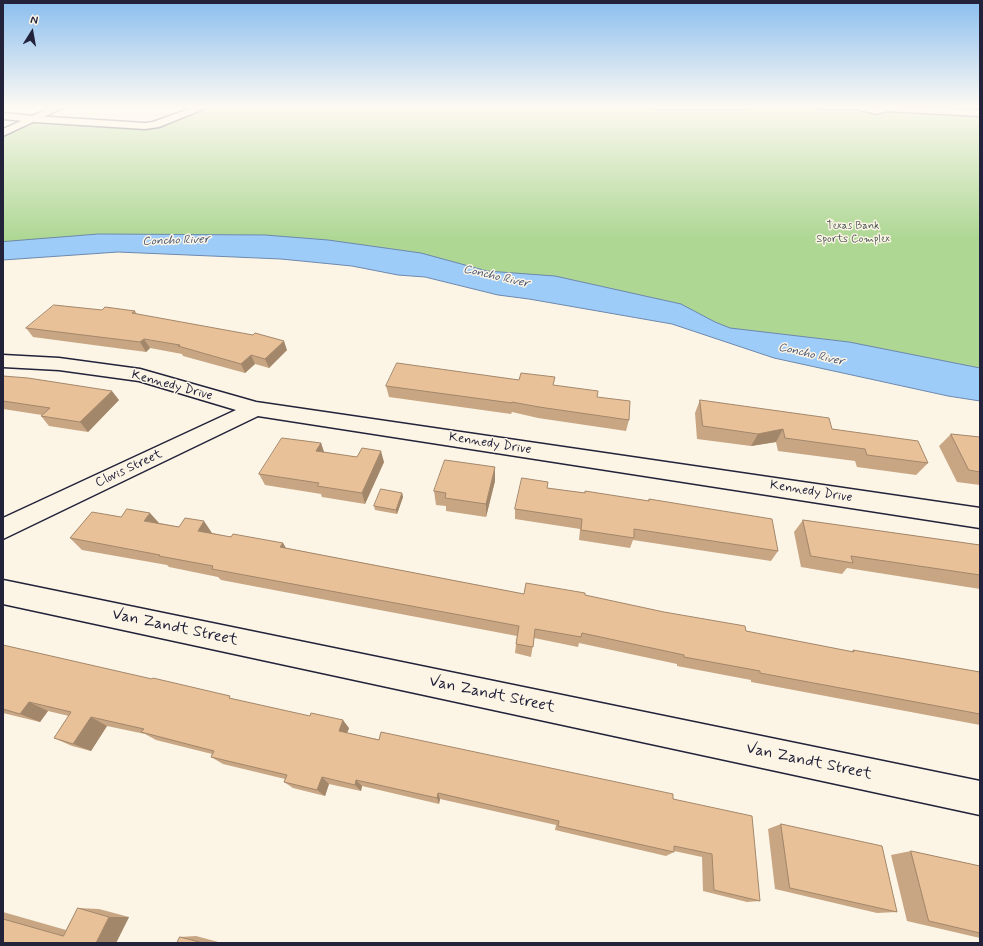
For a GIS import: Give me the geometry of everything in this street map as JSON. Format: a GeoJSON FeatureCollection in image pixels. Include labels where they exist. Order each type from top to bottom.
{"type":"FeatureCollection","features":[{"type":"Feature","properties":{"kind":"street","name":"Kennedy Drive"},"geometry":{"type":"LineString","coordinates":[[3,361],[59,364],[140,375],[256,409],[980,518]]}},
{"type":"Feature","properties":{"kind":"street","name":"Clovis Street"},"geometry":{"type":"LineString","coordinates":[[3,529],[256,409]]}},
{"type":"Feature","properties":{"kind":"street","name":"Van Zandt Street"},"geometry":{"type":"LineString","coordinates":[[3,592],[980,798]]}},
{"type":"Feature","properties":{"kind":"green space","name":"Texas Bank Sports Complex"},"geometry":{"type":"Polygon","coordinates":[[[3,150],[980,150],[980,389],[321,243],[3,249],[3,150]]]}},
{"type":"Feature","properties":{"kind":"water","name":"Concho River"},"geometry":{"type":"Polygon","coordinates":[[[99,234],[265,235],[328,240],[421,253],[487,271],[555,276],[681,304],[715,322],[730,328],[849,342],[980,368],[980,401],[948,396],[774,358],[672,324],[498,295],[425,277],[398,275],[352,266],[281,259],[118,252],[3,260],[3,242],[99,234]]]}},
{"type":"Feature","properties":{"kind":"building"},"geometry":{"type":"Polygon","coordinates":[[[54,305],[102,310],[105,307],[135,311],[132,313],[253,335],[255,333],[284,341],[265,359],[251,355],[241,364],[178,346],[180,345],[144,339],[140,342],[26,328],[54,305]]]}},
{"type":"Feature","properties":{"kind":"building"},"geometry":{"type":"Polygon","coordinates":[[[397,363],[519,380],[521,373],[555,377],[553,385],[598,391],[597,397],[630,401],[629,420],[512,402],[386,386],[397,363]]]}},
{"type":"Feature","properties":{"kind":"building"},"geometry":{"type":"Polygon","coordinates":[[[3,376],[28,378],[112,391],[80,422],[41,416],[50,408],[3,401],[3,376]]]}},
{"type":"Feature","properties":{"kind":"building"},"geometry":{"type":"Polygon","coordinates":[[[700,400],[829,418],[832,429],[918,441],[928,463],[867,455],[865,449],[785,438],[783,429],[758,434],[703,426],[700,400]]]}},
{"type":"Feature","properties":{"kind":"building"},"geometry":{"type":"Polygon","coordinates":[[[951,434],[980,437],[980,472],[969,470],[951,434]]]}},
{"type":"Feature","properties":{"kind":"building"},"geometry":{"type":"Polygon","coordinates":[[[282,438],[321,443],[316,451],[357,457],[362,448],[381,451],[362,493],[317,486],[319,483],[259,474],[282,438]]]}},
{"type":"Feature","properties":{"kind":"building"},"geometry":{"type":"Polygon","coordinates":[[[445,460],[495,467],[486,504],[445,498],[446,493],[434,491],[445,460]]]}},
{"type":"Feature","properties":{"kind":"building"},"geometry":{"type":"Polygon","coordinates":[[[522,478],[548,482],[547,488],[585,493],[585,491],[649,501],[649,499],[772,519],[778,551],[634,529],[634,538],[581,530],[582,519],[515,509],[522,478]]]}},
{"type":"Feature","properties":{"kind":"building"},"geometry":{"type":"Polygon","coordinates":[[[381,489],[402,493],[396,510],[374,506],[381,489]]]}},
{"type":"Feature","properties":{"kind":"building"},"geometry":{"type":"Polygon","coordinates":[[[127,509],[150,513],[144,521],[179,527],[185,518],[204,521],[198,531],[231,537],[233,534],[283,543],[280,547],[524,594],[526,583],[585,593],[585,595],[664,612],[745,626],[746,631],[854,652],[853,650],[980,672],[980,714],[760,673],[760,671],[684,657],[684,655],[582,633],[581,637],[535,629],[533,647],[516,644],[519,626],[212,569],[213,566],[70,538],[92,512],[121,517],[127,509]]]}},
{"type":"Feature","properties":{"kind":"building"},"geometry":{"type":"Polygon","coordinates":[[[803,520],[980,545],[980,575],[851,556],[853,563],[811,556],[803,520]]]}},
{"type":"Feature","properties":{"kind":"building"},"geometry":{"type":"Polygon","coordinates":[[[3,645],[153,678],[230,696],[229,698],[310,716],[311,713],[343,720],[339,731],[379,740],[381,732],[673,794],[673,799],[752,816],[760,901],[714,890],[712,854],[674,846],[674,852],[558,826],[559,821],[438,793],[437,798],[356,780],[355,785],[322,777],[317,790],[284,782],[287,775],[211,757],[214,751],[141,732],[144,729],[91,717],[73,744],[54,738],[71,712],[29,702],[20,714],[3,709],[3,645]]]}},
{"type":"Feature","properties":{"kind":"building"},"geometry":{"type":"Polygon","coordinates":[[[781,824],[882,846],[897,912],[790,888],[781,824]]]}},
{"type":"Feature","properties":{"kind":"building"},"geometry":{"type":"Polygon","coordinates":[[[911,851],[980,866],[980,933],[929,921],[911,851]]]}},
{"type":"Feature","properties":{"kind":"building"},"geometry":{"type":"Polygon","coordinates":[[[78,908],[109,917],[96,943],[3,943],[3,919],[63,936],[78,908]]]}},
{"type":"Feature","properties":{"kind":"building"},"geometry":{"type":"Polygon","coordinates":[[[180,937],[203,943],[177,943],[180,937]]]}}]}
